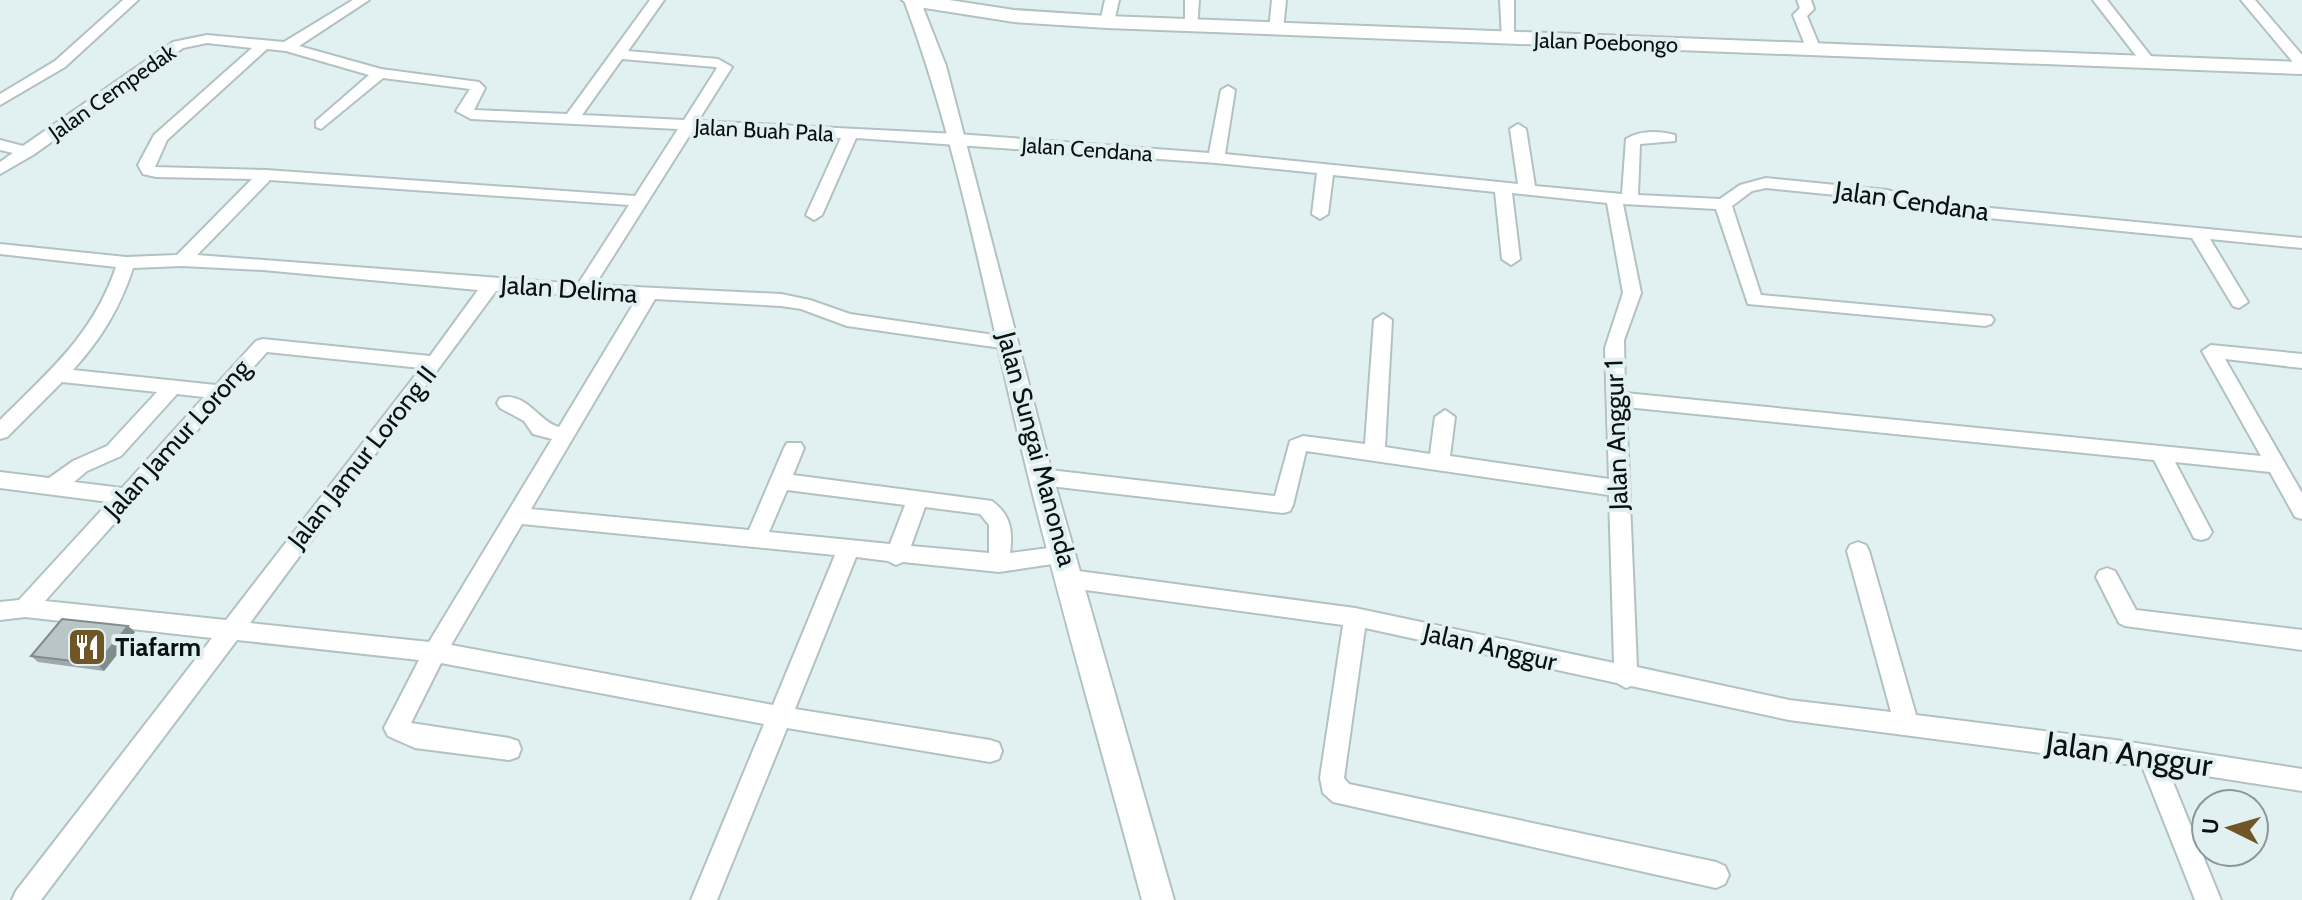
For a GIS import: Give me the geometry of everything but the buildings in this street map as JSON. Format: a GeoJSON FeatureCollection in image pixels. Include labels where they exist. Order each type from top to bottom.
{"type":"FeatureCollection","features":[{"type":"Feature","properties":{"kind":"main road","name":"Jalan Poebongo"},"geometry":{"type":"LineString","coordinates":[[912,0],[1026,17],[1107,22],[2149,63],[2302,66]]}},
{"type":"Feature","properties":{"kind":"street"},"geometry":{"type":"LineString","coordinates":[[0,100],[60,64],[131,0]]}},
{"type":"Feature","properties":{"kind":"street"},"geometry":{"type":"LineString","coordinates":[[287,47],[362,0]]}},
{"type":"Feature","properties":{"kind":"street"},"geometry":{"type":"LineString","coordinates":[[571,119],[657,0]]}},
{"type":"Feature","properties":{"kind":"street","name":"Jalan Sungai Manonda"},"geometry":{"type":"LineString","coordinates":[[912,0],[937,66],[957,139],[1041,477],[1158,900]]}},
{"type":"Feature","properties":{"kind":"street"},"geometry":{"type":"LineString","coordinates":[[1107,22],[1112,0]]}},
{"type":"Feature","properties":{"kind":"street"},"geometry":{"type":"LineString","coordinates":[[1192,0],[1192,26]]}},
{"type":"Feature","properties":{"kind":"street"},"geometry":{"type":"LineString","coordinates":[[1276,30],[1279,0]]}},
{"type":"Feature","properties":{"kind":"street"},"geometry":{"type":"LineString","coordinates":[[1507,0],[1509,39]]}},
{"type":"Feature","properties":{"kind":"street"},"geometry":{"type":"LineString","coordinates":[[1804,0],[1807,9],[1800,15],[1814,50]]}},
{"type":"Feature","properties":{"kind":"street"},"geometry":{"type":"LineString","coordinates":[[2100,0],[2149,63]]}},
{"type":"Feature","properties":{"kind":"street"},"geometry":{"type":"LineString","coordinates":[[2248,0],[2302,66]]}},
{"type":"Feature","properties":{"kind":"street","name":"Jalan Cempedak"},"geometry":{"type":"LineString","coordinates":[[0,169],[178,45],[207,39],[287,47]]}},
{"type":"Feature","properties":{"kind":"street"},"geometry":{"type":"LineString","coordinates":[[265,44],[160,138],[146,165],[149,171],[266,175],[640,201]]}},
{"type":"Feature","properties":{"kind":"street","name":"Jalan Buah Pala"},"geometry":{"type":"LineString","coordinates":[[287,47],[380,73],[474,85],[478,88],[464,111],[467,114],[957,139]]}},
{"type":"Feature","properties":{"kind":"street"},"geometry":{"type":"LineString","coordinates":[[583,290],[725,70],[724,65],[618,54]]}},
{"type":"Feature","properties":{"kind":"street"},"geometry":{"type":"LineString","coordinates":[[321,124],[380,73]]}},
{"type":"Feature","properties":{"kind":"street"},"geometry":{"type":"LineString","coordinates":[[1216,158],[1228,90]]}},
{"type":"Feature","properties":{"kind":"street"},"geometry":{"type":"LineString","coordinates":[[1518,129],[1527,189]]}},
{"type":"Feature","properties":{"kind":"street"},"geometry":{"type":"LineString","coordinates":[[814,215],[850,135]]}},
{"type":"Feature","properties":{"kind":"street","name":"Jalan Anggur 1"},"geometry":{"type":"LineString","coordinates":[[1626,678],[1614,339],[1632,301],[1632,293],[1622,199],[1632,142],[1640,137],[1669,138]]}},
{"type":"Feature","properties":{"kind":"street","name":"Jalan Cendana"},"geometry":{"type":"LineString","coordinates":[[957,139],[1216,158],[1622,199],[1723,204],[1746,188],[1766,183],[1887,195],[1927,207],[2302,243]]}},
{"type":"Feature","properties":{"kind":"street"},"geometry":{"type":"LineString","coordinates":[[0,145],[27,152]]}},
{"type":"Feature","properties":{"kind":"street"},"geometry":{"type":"LineString","coordinates":[[1320,214],[1326,169]]}},
{"type":"Feature","properties":{"kind":"street"},"geometry":{"type":"LineString","coordinates":[[182,260],[266,175]]}},
{"type":"Feature","properties":{"kind":"street"},"geometry":{"type":"LineString","coordinates":[[1503,187],[1511,259]]}},
{"type":"Feature","properties":{"kind":"street"},"geometry":{"type":"LineString","coordinates":[[1723,204],[1754,300],[1985,320]]}},
{"type":"Feature","properties":{"kind":"street"},"geometry":{"type":"LineString","coordinates":[[2198,234],[2239,302]]}},
{"type":"Feature","properties":{"kind":"street","name":"Jalan Delima"},"geometry":{"type":"LineString","coordinates":[[0,249],[126,263],[182,260],[491,285],[792,301],[847,320],[1008,343]]}},
{"type":"Feature","properties":{"kind":"street"},"geometry":{"type":"LineString","coordinates":[[0,432],[56,375],[110,307],[126,263]]}},
{"type":"Feature","properties":{"kind":"street","name":"Jalan Jamur Lorong II"},"geometry":{"type":"LineString","coordinates":[[25,900],[435,363],[491,285]]}},
{"type":"Feature","properties":{"kind":"street"},"geometry":{"type":"LineString","coordinates":[[509,749],[415,737],[397,731],[397,724],[435,652],[649,294]]}},
{"type":"Feature","properties":{"kind":"street"},"geometry":{"type":"LineString","coordinates":[[1375,451],[1383,320]]}},
{"type":"Feature","properties":{"kind":"street","name":"Jalan Jamur Lorong"},"geometry":{"type":"LineString","coordinates":[[25,608],[266,344],[435,363]]}},
{"type":"Feature","properties":{"kind":"street"},"geometry":{"type":"LineString","coordinates":[[2302,361],[2211,351],[2302,511]]}},
{"type":"Feature","properties":{"kind":"street"},"geometry":{"type":"LineString","coordinates":[[56,375],[219,392]]}},
{"type":"Feature","properties":{"kind":"street"},"geometry":{"type":"LineString","coordinates":[[54,486],[80,466],[114,451],[171,389]]}},
{"type":"Feature","properties":{"kind":"street"},"geometry":{"type":"LineString","coordinates":[[1616,399],[2276,465]]}},
{"type":"Feature","properties":{"kind":"street"},"geometry":{"type":"LineString","coordinates":[[507,403],[527,412],[540,429],[566,436]]}},
{"type":"Feature","properties":{"kind":"street"},"geometry":{"type":"LineString","coordinates":[[1439,462],[1445,417]]}},
{"type":"Feature","properties":{"kind":"street"},"geometry":{"type":"LineString","coordinates":[[1041,477],[1283,505],[1299,443],[1375,451],[1617,488]]}},
{"type":"Feature","properties":{"kind":"street"},"geometry":{"type":"LineString","coordinates":[[755,540],[794,448]]}},
{"type":"Feature","properties":{"kind":"street"},"geometry":{"type":"LineString","coordinates":[[2161,454],[2201,532]]}},
{"type":"Feature","properties":{"kind":"street"},"geometry":{"type":"LineString","coordinates":[[0,480],[126,496]]}},
{"type":"Feature","properties":{"kind":"street"},"geometry":{"type":"LineString","coordinates":[[780,481],[981,506],[999,517],[999,563]]}},
{"type":"Feature","properties":{"kind":"street"},"geometry":{"type":"LineString","coordinates":[[896,556],[918,497]]}},
{"type":"Feature","properties":{"kind":"street"},"geometry":{"type":"LineString","coordinates":[[519,516],[896,556],[999,563],[1064,555]]}},
{"type":"Feature","properties":{"kind":"street"},"geometry":{"type":"LineString","coordinates":[[704,900],[782,717],[813,632],[848,550]]}},
{"type":"Feature","properties":{"kind":"street"},"geometry":{"type":"LineString","coordinates":[[1858,551],[1907,726]]}},
{"type":"Feature","properties":{"kind":"street"},"geometry":{"type":"LineString","coordinates":[[2107,577],[2127,616],[2133,619],[2302,640]]}},
{"type":"Feature","properties":{"kind":"street","name":"Jalan Anggur"},"geometry":{"type":"LineString","coordinates":[[1071,579],[1355,617],[1626,678],[1803,712],[2150,756],[2302,780]]}},
{"type":"Feature","properties":{"kind":"street"},"geometry":{"type":"LineString","coordinates":[[0,611],[25,608],[435,652],[782,717],[990,751]]}},
{"type":"Feature","properties":{"kind":"street"},"geometry":{"type":"LineString","coordinates":[[1355,617],[1332,778],[1332,785],[1342,794],[1716,875]]}},
{"type":"Feature","properties":{"kind":"street"},"geometry":{"type":"LineString","coordinates":[[2150,756],[2208,900]]}},
{"type":"Feature","properties":{"kind":"place","name":"Tiafarm"},"geometry":{"type":"Point","coordinates":[87,647]}}]}
